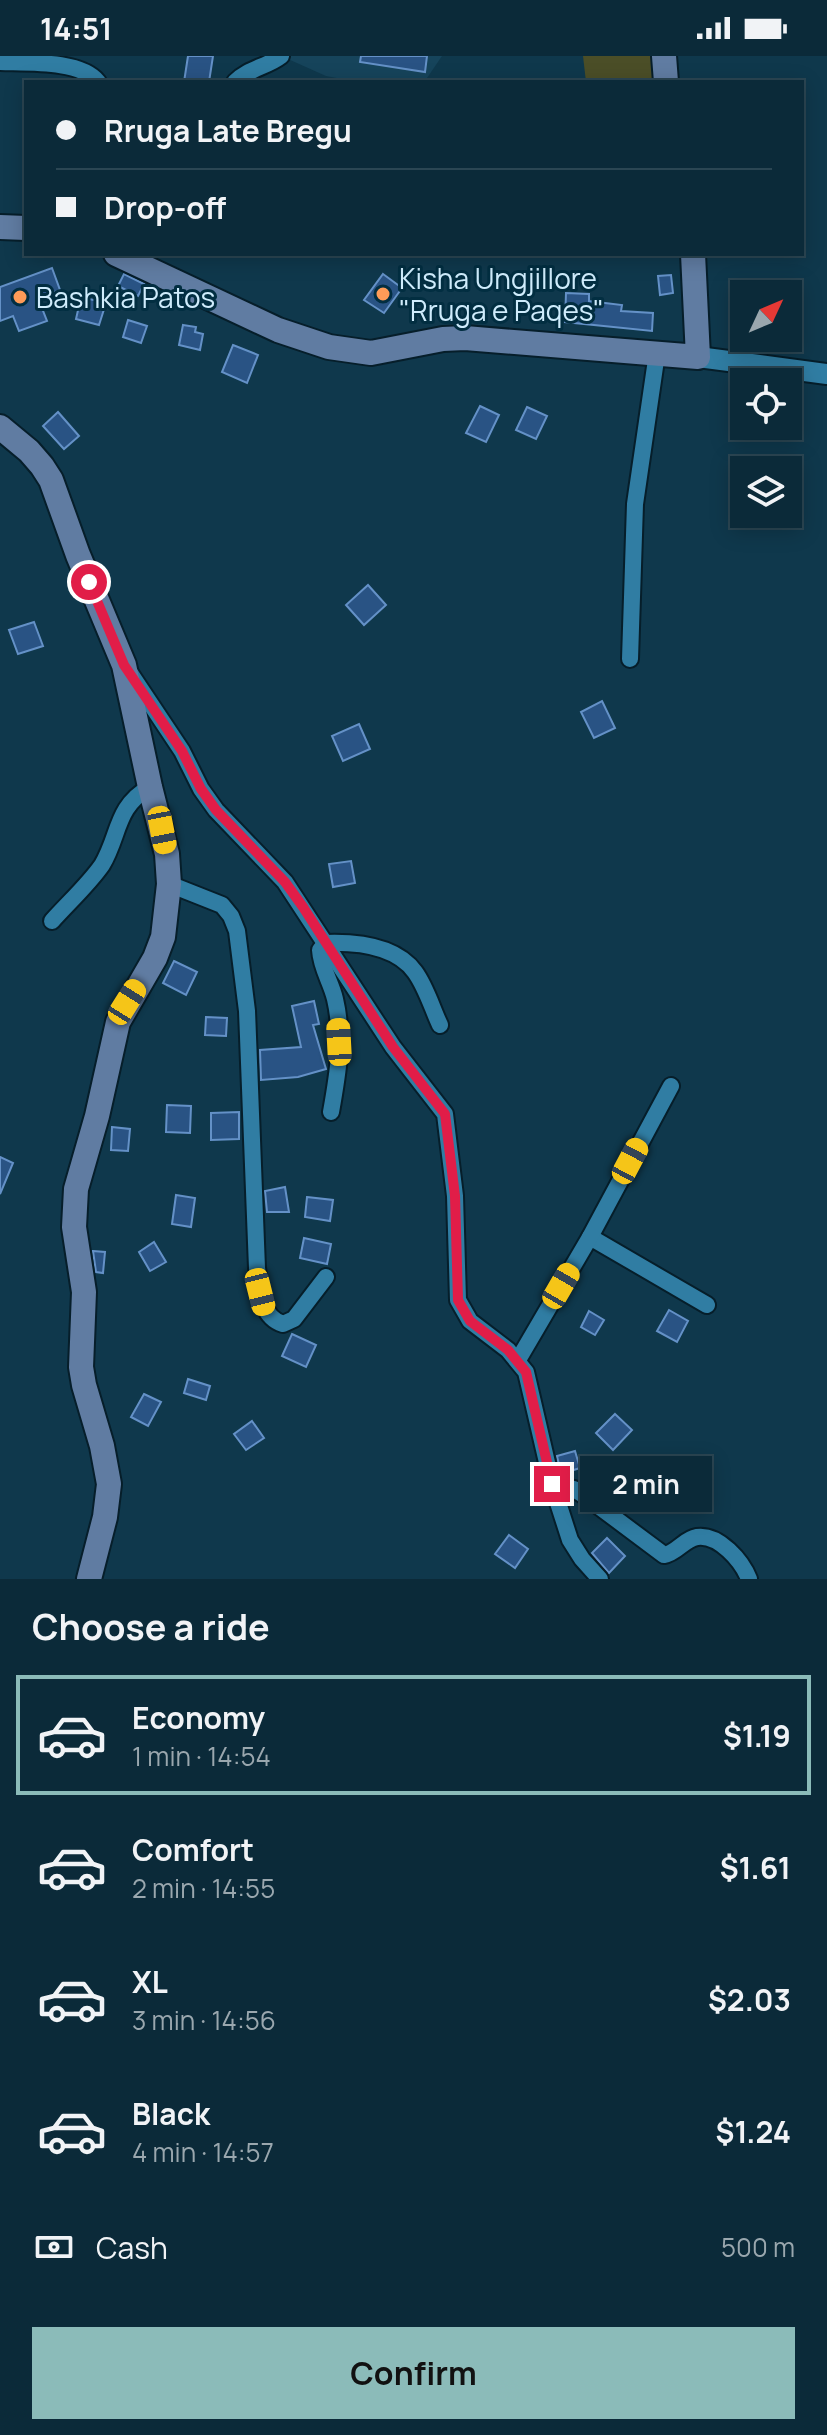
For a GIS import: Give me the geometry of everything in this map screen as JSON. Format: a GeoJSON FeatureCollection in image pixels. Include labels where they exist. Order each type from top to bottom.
{"type":"FeatureCollection","features":[{"type":"Feature","properties":{"kind":"main road"},"geometry":{"type":"LineString","coordinates":[[664,56],[666,80]]}},
{"type":"Feature","properties":{"kind":"main road"},"geometry":{"type":"LineString","coordinates":[[120,256],[278,330],[304,340],[352,351],[371,353],[413,343],[465,338],[698,357],[693,256]]}},
{"type":"Feature","properties":{"kind":"main road"},"geometry":{"type":"LineString","coordinates":[[0,427],[29,451],[51,480],[78,555],[124,665],[162,830],[169,884],[163,937],[155,958],[118,1022],[97,1116],[76,1189],[74,1227],[84,1292],[81,1367],[109,1484],[105,1517],[89,1579]]}},
{"type":"Feature","properties":{"kind":"street"},"geometry":{"type":"LineString","coordinates":[[237,80],[245,72],[281,56]]}},
{"type":"Feature","properties":{"kind":"street"},"geometry":{"type":"LineString","coordinates":[[0,62],[78,68],[96,80]]}},
{"type":"Feature","properties":{"kind":"street"},"geometry":{"type":"LineString","coordinates":[[630,659],[635,504],[657,353]]}},
{"type":"Feature","properties":{"kind":"street"},"geometry":{"type":"LineString","coordinates":[[698,357],[827,374]]}},
{"type":"Feature","properties":{"kind":"street"},"geometry":{"type":"LineString","coordinates":[[124,665],[182,751],[201,789],[216,810],[285,882],[393,1047],[445,1114],[455,1196],[458,1300],[470,1321],[518,1360],[531,1389],[552,1484],[570,1540],[600,1579]]}},
{"type":"Feature","properties":{"kind":"street"},"geometry":{"type":"LineString","coordinates":[[52,921],[104,861],[125,808],[133,798],[150,787]]}},
{"type":"Feature","properties":{"kind":"street"},"geometry":{"type":"LineString","coordinates":[[169,884],[222,905],[237,931],[247,1011],[257,1268],[265,1310],[274,1321],[283,1324],[294,1319],[326,1277]]}},
{"type":"Feature","properties":{"kind":"street"},"geometry":{"type":"LineString","coordinates":[[326,943],[377,948],[407,963],[420,981],[440,1025]]}},
{"type":"Feature","properties":{"kind":"street"},"geometry":{"type":"LineString","coordinates":[[326,943],[320,950],[321,961],[334,997],[341,1063],[331,1112]]}},
{"type":"Feature","properties":{"kind":"street"},"geometry":{"type":"LineString","coordinates":[[518,1360],[590,1237],[671,1086]]}},
{"type":"Feature","properties":{"kind":"street"},"geometry":{"type":"LineString","coordinates":[[590,1237],[707,1305]]}},
{"type":"Feature","properties":{"kind":"street"},"geometry":{"type":"LineString","coordinates":[[552,1484],[574,1489],[664,1555],[673,1553],[697,1537],[708,1538],[738,1560],[749,1579]]}},
{"type":"Feature","properties":{"kind":"shaded area"},"geometry":{"type":"Polygon","coordinates":[[[291,56],[442,56],[427,78],[422,80],[347,80],[326,76],[288,59],[291,56]]]}},
{"type":"Feature","properties":{"kind":"green space"},"geometry":{"type":"Polygon","coordinates":[[[583,56],[651,56],[654,80],[586,80],[583,56]]]}},
{"type":"Feature","properties":{"kind":"building"},"geometry":{"type":"Polygon","coordinates":[[[188,56],[213,56],[209,80],[184,80],[188,56]]]}},
{"type":"Feature","properties":{"kind":"building"},"geometry":{"type":"Polygon","coordinates":[[[361,56],[427,56],[425,72],[360,62],[361,56]]]}},
{"type":"Feature","properties":{"kind":"building","name":"Bashkia Patos"},"geometry":{"type":"Polygon","coordinates":[[[52,268],[60,290],[38,298],[47,321],[19,331],[13,316],[0,321],[0,287],[52,268]]]}},
{"type":"Feature","properties":{"kind":"building"},"geometry":{"type":"Polygon","coordinates":[[[124,274],[144,284],[138,296],[118,286],[124,274]]]}},
{"type":"Feature","properties":{"kind":"building","name":"Kisha Ungjillore \"Rruga e Paqes\""},"geometry":{"type":"Polygon","coordinates":[[[383,274],[402,288],[384,313],[364,300],[383,274]]]}},
{"type":"Feature","properties":{"kind":"building"},"geometry":{"type":"Polygon","coordinates":[[[671,275],[673,293],[660,295],[658,276],[671,275]]]}},
{"type":"Feature","properties":{"kind":"building"},"geometry":{"type":"Polygon","coordinates":[[[566,293],[589,294],[589,301],[622,305],[621,311],[653,313],[652,331],[565,322],[566,293]]]}},
{"type":"Feature","properties":{"kind":"building"},"geometry":{"type":"Polygon","coordinates":[[[81,297],[106,303],[99,325],[76,319],[81,297]]]}},
{"type":"Feature","properties":{"kind":"building"},"geometry":{"type":"Polygon","coordinates":[[[128,320],[147,326],[141,343],[123,337],[128,320]]]}},
{"type":"Feature","properties":{"kind":"building"},"geometry":{"type":"Polygon","coordinates":[[[183,325],[196,327],[195,332],[203,334],[200,350],[179,345],[183,325]]]}},
{"type":"Feature","properties":{"kind":"building"},"geometry":{"type":"Polygon","coordinates":[[[233,345],[258,355],[247,383],[222,372],[233,345]]]}},
{"type":"Feature","properties":{"kind":"building"},"geometry":{"type":"Polygon","coordinates":[[[480,406],[499,415],[486,442],[466,433],[480,406]]]}},
{"type":"Feature","properties":{"kind":"building"},"geometry":{"type":"Polygon","coordinates":[[[527,407],[547,416],[536,439],[516,430],[527,407]]]}},
{"type":"Feature","properties":{"kind":"building"},"geometry":{"type":"Polygon","coordinates":[[[58,412],[79,436],[64,449],[43,426],[58,412]]]}},
{"type":"Feature","properties":{"kind":"building"},"geometry":{"type":"Polygon","coordinates":[[[368,585],[386,605],[364,625],[346,605],[368,585]]]}},
{"type":"Feature","properties":{"kind":"building"},"geometry":{"type":"Polygon","coordinates":[[[34,622],[43,646],[18,654],[9,630],[34,622]]]}},
{"type":"Feature","properties":{"kind":"building"},"geometry":{"type":"Polygon","coordinates":[[[602,701],[615,728],[594,738],[581,712],[602,701]]]}},
{"type":"Feature","properties":{"kind":"building"},"geometry":{"type":"Polygon","coordinates":[[[359,724],[370,749],[343,761],[332,736],[359,724]]]}},
{"type":"Feature","properties":{"kind":"building"},"geometry":{"type":"Polygon","coordinates":[[[351,861],[355,883],[333,887],[329,864],[351,861]]]}},
{"type":"Feature","properties":{"kind":"building"},"geometry":{"type":"Polygon","coordinates":[[[174,961],[197,972],[186,995],[163,983],[174,961]]]}},
{"type":"Feature","properties":{"kind":"building"},"geometry":{"type":"Polygon","coordinates":[[[314,1001],[319,1024],[313,1025],[326,1069],[298,1077],[261,1080],[260,1050],[301,1047],[292,1006],[314,1001]]]}},
{"type":"Feature","properties":{"kind":"building"},"geometry":{"type":"Polygon","coordinates":[[[206,1017],[227,1018],[226,1036],[205,1035],[206,1017]]]}},
{"type":"Feature","properties":{"kind":"building"},"geometry":{"type":"Polygon","coordinates":[[[167,1105],[191,1106],[190,1133],[166,1132],[167,1105]]]}},
{"type":"Feature","properties":{"kind":"building"},"geometry":{"type":"Polygon","coordinates":[[[239,1112],[239,1139],[211,1140],[211,1113],[239,1112]]]}},
{"type":"Feature","properties":{"kind":"building"},"geometry":{"type":"Polygon","coordinates":[[[112,1127],[130,1129],[128,1151],[111,1150],[112,1127]]]}},
{"type":"Feature","properties":{"kind":"building"},"geometry":{"type":"Polygon","coordinates":[[[0,1157],[13,1163],[0,1194],[0,1157]]]}},
{"type":"Feature","properties":{"kind":"building"},"geometry":{"type":"Polygon","coordinates":[[[285,1187],[289,1212],[267,1212],[265,1191],[285,1187]]]}},
{"type":"Feature","properties":{"kind":"building"},"geometry":{"type":"Polygon","coordinates":[[[176,1195],[195,1198],[191,1227],[172,1224],[176,1195]]]}},
{"type":"Feature","properties":{"kind":"building"},"geometry":{"type":"Polygon","coordinates":[[[307,1197],[333,1200],[330,1221],[305,1217],[307,1197]]]}},
{"type":"Feature","properties":{"kind":"building"},"geometry":{"type":"Polygon","coordinates":[[[304,1238],[331,1244],[327,1264],[300,1258],[304,1238]]]}},
{"type":"Feature","properties":{"kind":"building"},"geometry":{"type":"Polygon","coordinates":[[[154,1242],[166,1262],[150,1271],[139,1252],[154,1242]]]}},
{"type":"Feature","properties":{"kind":"building"},"geometry":{"type":"Polygon","coordinates":[[[93,1251],[105,1252],[103,1273],[96,1272],[93,1251]]]}},
{"type":"Feature","properties":{"kind":"building"},"geometry":{"type":"Polygon","coordinates":[[[669,1310],[688,1321],[677,1342],[657,1331],[669,1310]]]}},
{"type":"Feature","properties":{"kind":"building"},"geometry":{"type":"Polygon","coordinates":[[[589,1311],[604,1320],[595,1335],[581,1327],[589,1311]]]}},
{"type":"Feature","properties":{"kind":"building"},"geometry":{"type":"Polygon","coordinates":[[[292,1334],[316,1345],[306,1367],[282,1356],[292,1334]]]}},
{"type":"Feature","properties":{"kind":"building"},"geometry":{"type":"Polygon","coordinates":[[[188,1379],[210,1386],[206,1400],[184,1393],[188,1379]]]}},
{"type":"Feature","properties":{"kind":"building"},"geometry":{"type":"Polygon","coordinates":[[[144,1394],[161,1402],[148,1426],[131,1417],[144,1394]]]}},
{"type":"Feature","properties":{"kind":"building"},"geometry":{"type":"Polygon","coordinates":[[[615,1414],[632,1430],[613,1450],[596,1433],[615,1414]]]}},
{"type":"Feature","properties":{"kind":"building"},"geometry":{"type":"Polygon","coordinates":[[[252,1421],[264,1438],[246,1450],[234,1434],[252,1421]]]}},
{"type":"Feature","properties":{"kind":"building"},"geometry":{"type":"Polygon","coordinates":[[[575,1451],[580,1468],[561,1474],[557,1456],[575,1451]]]}},
{"type":"Feature","properties":{"kind":"building"},"geometry":{"type":"Polygon","coordinates":[[[509,1535],[528,1549],[515,1568],[495,1554],[509,1535]]]}},
{"type":"Feature","properties":{"kind":"building"},"geometry":{"type":"Polygon","coordinates":[[[607,1538],[625,1556],[609,1573],[592,1553],[607,1538]]]}},
{"type":"Feature","properties":{"kind":"place","name":"Kisha Ungjillore \"Rruga e Paqes\""},"geometry":{"type":"Point","coordinates":[383,294]}},
{"type":"Feature","properties":{"kind":"place","name":"Bashkia Patos"},"geometry":{"type":"Point","coordinates":[20,297]}},
{"type":"Feature","properties":{"kind":"route"},"geometry":{"type":"LineString","coordinates":[[89,582],[124,665],[182,751],[201,789],[216,810],[285,882],[393,1047],[445,1114],[455,1196],[458,1300],[470,1321],[508,1350],[526,1372],[552,1484]]}}]}
